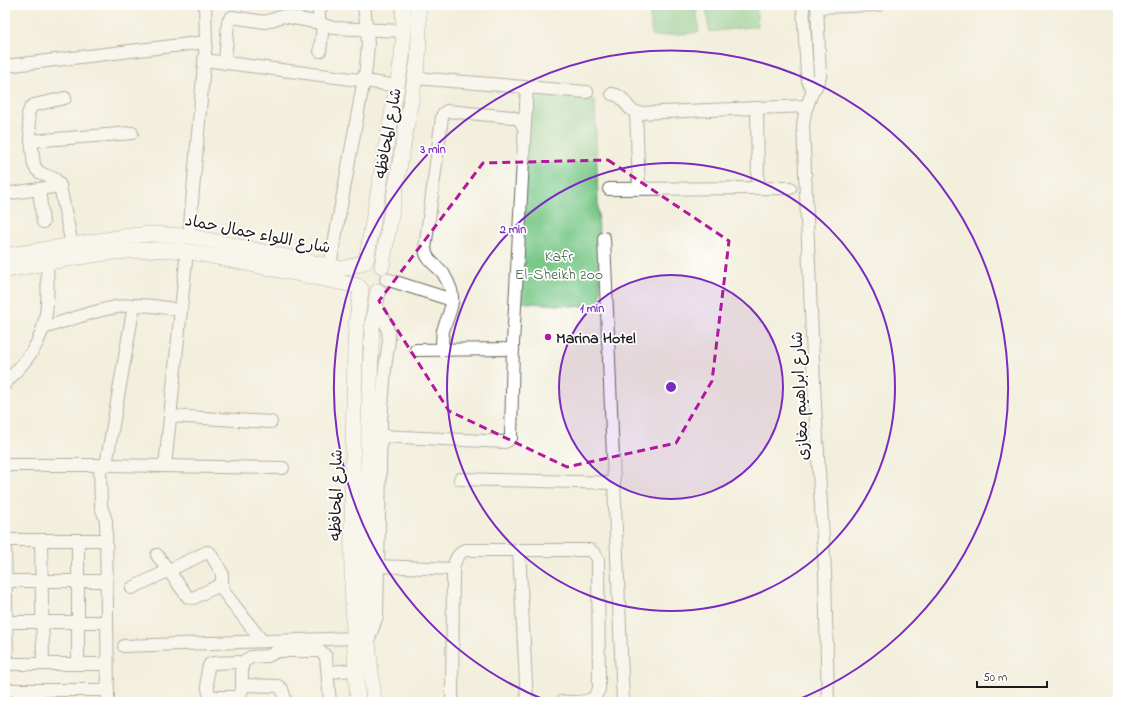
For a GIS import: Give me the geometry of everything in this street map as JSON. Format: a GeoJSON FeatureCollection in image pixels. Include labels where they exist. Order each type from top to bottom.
{"type":"FeatureCollection","features":[{"type":"Feature","properties":{"kind":"main road","name":"شارع المحافظه"},"geometry":{"type":"LineString","coordinates":[[364,262],[402,58],[404,31],[403,5]]}},
{"type":"Feature","properties":{"kind":"main road","name":"شارع المحافظه"},"geometry":{"type":"LineString","coordinates":[[358,702],[356,670],[361,641],[365,571],[373,524],[377,431],[371,349],[372,329],[375,306],[382,279],[415,78],[419,36],[418,5]]}},
{"type":"Feature","properties":{"kind":"main road","name":"شارع اللواء جمال حماد"},"geometry":{"type":"LineString","coordinates":[[5,256],[130,236],[169,234],[188,243],[289,265],[360,288]]}},
{"type":"Feature","properties":{"kind":"main road","name":"شارع اللواء جمال حماد"},"geometry":{"type":"LineString","coordinates":[[5,270],[131,250],[169,249],[188,243]]}},
{"type":"Feature","properties":{"kind":"main road"},"geometry":{"type":"LineString","coordinates":[[375,261],[382,279],[372,292],[366,292],[360,288],[354,277],[358,267],[364,262],[375,261]]}},
{"type":"Feature","properties":{"kind":"main road","name":"شارع اللواء جمال حماد"},"geometry":{"type":"LineString","coordinates":[[289,265],[346,268],[364,262]]}},
{"type":"Feature","properties":{"kind":"main road","name":"شارع المحافظه"},"geometry":{"type":"LineString","coordinates":[[360,288],[355,348],[352,565],[361,641],[374,702]]}},
{"type":"Feature","properties":{"kind":"street"},"geometry":{"type":"LineString","coordinates":[[165,466],[188,243],[206,42],[205,5]]}},
{"type":"Feature","properties":{"kind":"street"},"geometry":{"type":"LineString","coordinates":[[320,51],[321,24],[319,10],[323,5]]}},
{"type":"Feature","properties":{"kind":"street"},"geometry":{"type":"LineString","coordinates":[[330,266],[364,81],[367,56],[367,30],[364,5]]}},
{"type":"Feature","properties":{"kind":"street"},"geometry":{"type":"LineString","coordinates":[[812,90],[807,75],[804,9],[879,5]]}},
{"type":"Feature","properties":{"kind":"street","name":"شارع ابراهيم مغازى"},"geometry":{"type":"LineString","coordinates":[[817,8],[820,76],[816,87],[812,90],[805,112],[803,125],[815,406],[825,572],[828,702]]}},
{"type":"Feature","properties":{"kind":"street"},"geometry":{"type":"LineString","coordinates":[[225,63],[228,22],[232,17],[265,22],[283,16],[333,28],[404,31]]}},
{"type":"Feature","properties":{"kind":"street"},"geometry":{"type":"LineString","coordinates":[[5,66],[206,42]]}},
{"type":"Feature","properties":{"kind":"street"},"geometry":{"type":"LineString","coordinates":[[204,60],[397,86]]}},
{"type":"Feature","properties":{"kind":"street"},"geometry":{"type":"LineString","coordinates":[[415,78],[587,92]]}},
{"type":"Feature","properties":{"kind":"street"},"geometry":{"type":"LineString","coordinates":[[377,431],[505,442],[509,440],[511,436],[513,349],[527,87]]}},
{"type":"Feature","properties":{"kind":"street"},"geometry":{"type":"LineString","coordinates":[[612,94],[621,97],[628,107],[636,112],[807,106]]}},
{"type":"Feature","properties":{"kind":"street"},"geometry":{"type":"LineString","coordinates":[[65,98],[34,105],[31,107],[28,114],[34,165],[41,174],[58,181],[72,245]]}},
{"type":"Feature","properties":{"kind":"street"},"geometry":{"type":"LineString","coordinates":[[757,108],[758,188]]}},
{"type":"Feature","properties":{"kind":"street"},"geometry":{"type":"LineString","coordinates":[[442,350],[443,334],[451,310],[451,290],[443,273],[429,259],[425,252],[443,114],[448,111],[512,117],[520,120],[524,128]]}},
{"type":"Feature","properties":{"kind":"street"},"geometry":{"type":"LineString","coordinates":[[636,112],[639,189]]}},
{"type":"Feature","properties":{"kind":"street"},"geometry":{"type":"LineString","coordinates":[[31,140],[132,133]]}},
{"type":"Feature","properties":{"kind":"street"},"geometry":{"type":"LineString","coordinates":[[5,194],[60,186]]}},
{"type":"Feature","properties":{"kind":"street"},"geometry":{"type":"LineString","coordinates":[[609,189],[790,188]]}},
{"type":"Feature","properties":{"kind":"street"},"geometry":{"type":"LineString","coordinates":[[39,189],[43,222]]}},
{"type":"Feature","properties":{"kind":"street"},"geometry":{"type":"LineString","coordinates":[[604,238],[623,702]]}},
{"type":"Feature","properties":{"kind":"street"},"geometry":{"type":"LineString","coordinates":[[5,384],[31,353],[44,328],[48,300],[48,263]]}},
{"type":"Feature","properties":{"kind":"street"},"geometry":{"type":"LineString","coordinates":[[382,279],[452,300]]}},
{"type":"Feature","properties":{"kind":"street"},"geometry":{"type":"LineString","coordinates":[[9,694],[108,696],[106,540],[105,518],[100,506],[103,464],[134,305]]}},
{"type":"Feature","properties":{"kind":"street"},"geometry":{"type":"LineString","coordinates":[[44,328],[105,309],[124,306],[144,305],[181,310]]}},
{"type":"Feature","properties":{"kind":"street"},"geometry":{"type":"LineString","coordinates":[[416,350],[513,349]]}},
{"type":"Feature","properties":{"kind":"street"},"geometry":{"type":"LineString","coordinates":[[170,416],[271,422]]}},
{"type":"Feature","properties":{"kind":"street"},"geometry":{"type":"LineString","coordinates":[[5,465],[103,464],[283,468]]}},
{"type":"Feature","properties":{"kind":"street"},"geometry":{"type":"LineString","coordinates":[[460,479],[614,483]]}},
{"type":"Feature","properties":{"kind":"street"},"geometry":{"type":"LineString","coordinates":[[124,646],[262,641],[361,641],[376,616],[378,566],[373,524]]}},
{"type":"Feature","properties":{"kind":"street"},"geometry":{"type":"LineString","coordinates":[[106,540],[5,540],[5,581],[6,664],[107,664]]}},
{"type":"Feature","properties":{"kind":"street"},"geometry":{"type":"LineString","coordinates":[[41,540],[43,664]]}},
{"type":"Feature","properties":{"kind":"street"},"geometry":{"type":"LineString","coordinates":[[78,540],[78,664]]}},
{"type":"Feature","properties":{"kind":"street"},"geometry":{"type":"LineString","coordinates":[[452,702],[453,569],[456,558],[460,553],[465,550],[590,550],[598,559],[599,689],[594,698],[589,701],[561,702]]}},
{"type":"Feature","properties":{"kind":"street"},"geometry":{"type":"LineString","coordinates":[[519,550],[527,702]]}},
{"type":"Feature","properties":{"kind":"street"},"geometry":{"type":"LineString","coordinates":[[132,588],[208,552],[211,553],[222,573],[222,584],[226,595],[262,641]]}},
{"type":"Feature","properties":{"kind":"street"},"geometry":{"type":"LineString","coordinates":[[157,555],[186,595],[190,598],[193,598],[222,584]]}},
{"type":"Feature","properties":{"kind":"street"},"geometry":{"type":"LineString","coordinates":[[378,566],[453,569]]}},
{"type":"Feature","properties":{"kind":"street"},"geometry":{"type":"LineString","coordinates":[[5,581],[106,582]]}},
{"type":"Feature","properties":{"kind":"street"},"geometry":{"type":"LineString","coordinates":[[6,622],[107,622]]}},
{"type":"Feature","properties":{"kind":"street"},"geometry":{"type":"LineString","coordinates":[[241,664],[251,657],[268,656],[278,651],[318,651],[323,653],[326,657],[330,702]]}},
{"type":"Feature","properties":{"kind":"street"},"geometry":{"type":"LineString","coordinates":[[237,662],[241,664],[242,692],[240,694],[236,697],[213,697],[209,694],[208,668],[210,664],[237,662]]}},
{"type":"Feature","properties":{"kind":"street"},"geometry":{"type":"LineString","coordinates":[[328,672],[356,670]]}},
{"type":"Feature","properties":{"kind":"street"},"geometry":{"type":"LineString","coordinates":[[242,685],[278,686],[282,689],[286,702]]}},
{"type":"Feature","properties":{"kind":"highlighted area"},"geometry":{"type":"Polygon","coordinates":[[[608,160],[729,241],[712,381],[676,443],[567,467],[449,411],[379,301],[483,163],[608,160]]]}},
{"type":"Feature","properties":{"kind":"green space"},"geometry":{"type":"Polygon","coordinates":[[[649,5],[696,5],[699,32],[652,37],[649,5]]]}},
{"type":"Feature","properties":{"kind":"green space"},"geometry":{"type":"Polygon","coordinates":[[[706,5],[756,5],[758,26],[709,32],[706,5]]]}},
{"type":"Feature","properties":{"kind":"green space","name":"Kafr El-Sheikh zoo"},"geometry":{"type":"Polygon","coordinates":[[[528,95],[595,100],[601,308],[517,302],[528,95]]]}},
{"type":"Feature","properties":{"kind":"place","name":"Marina Hotel"},"geometry":{"type":"Point","coordinates":[548,337]}}]}
